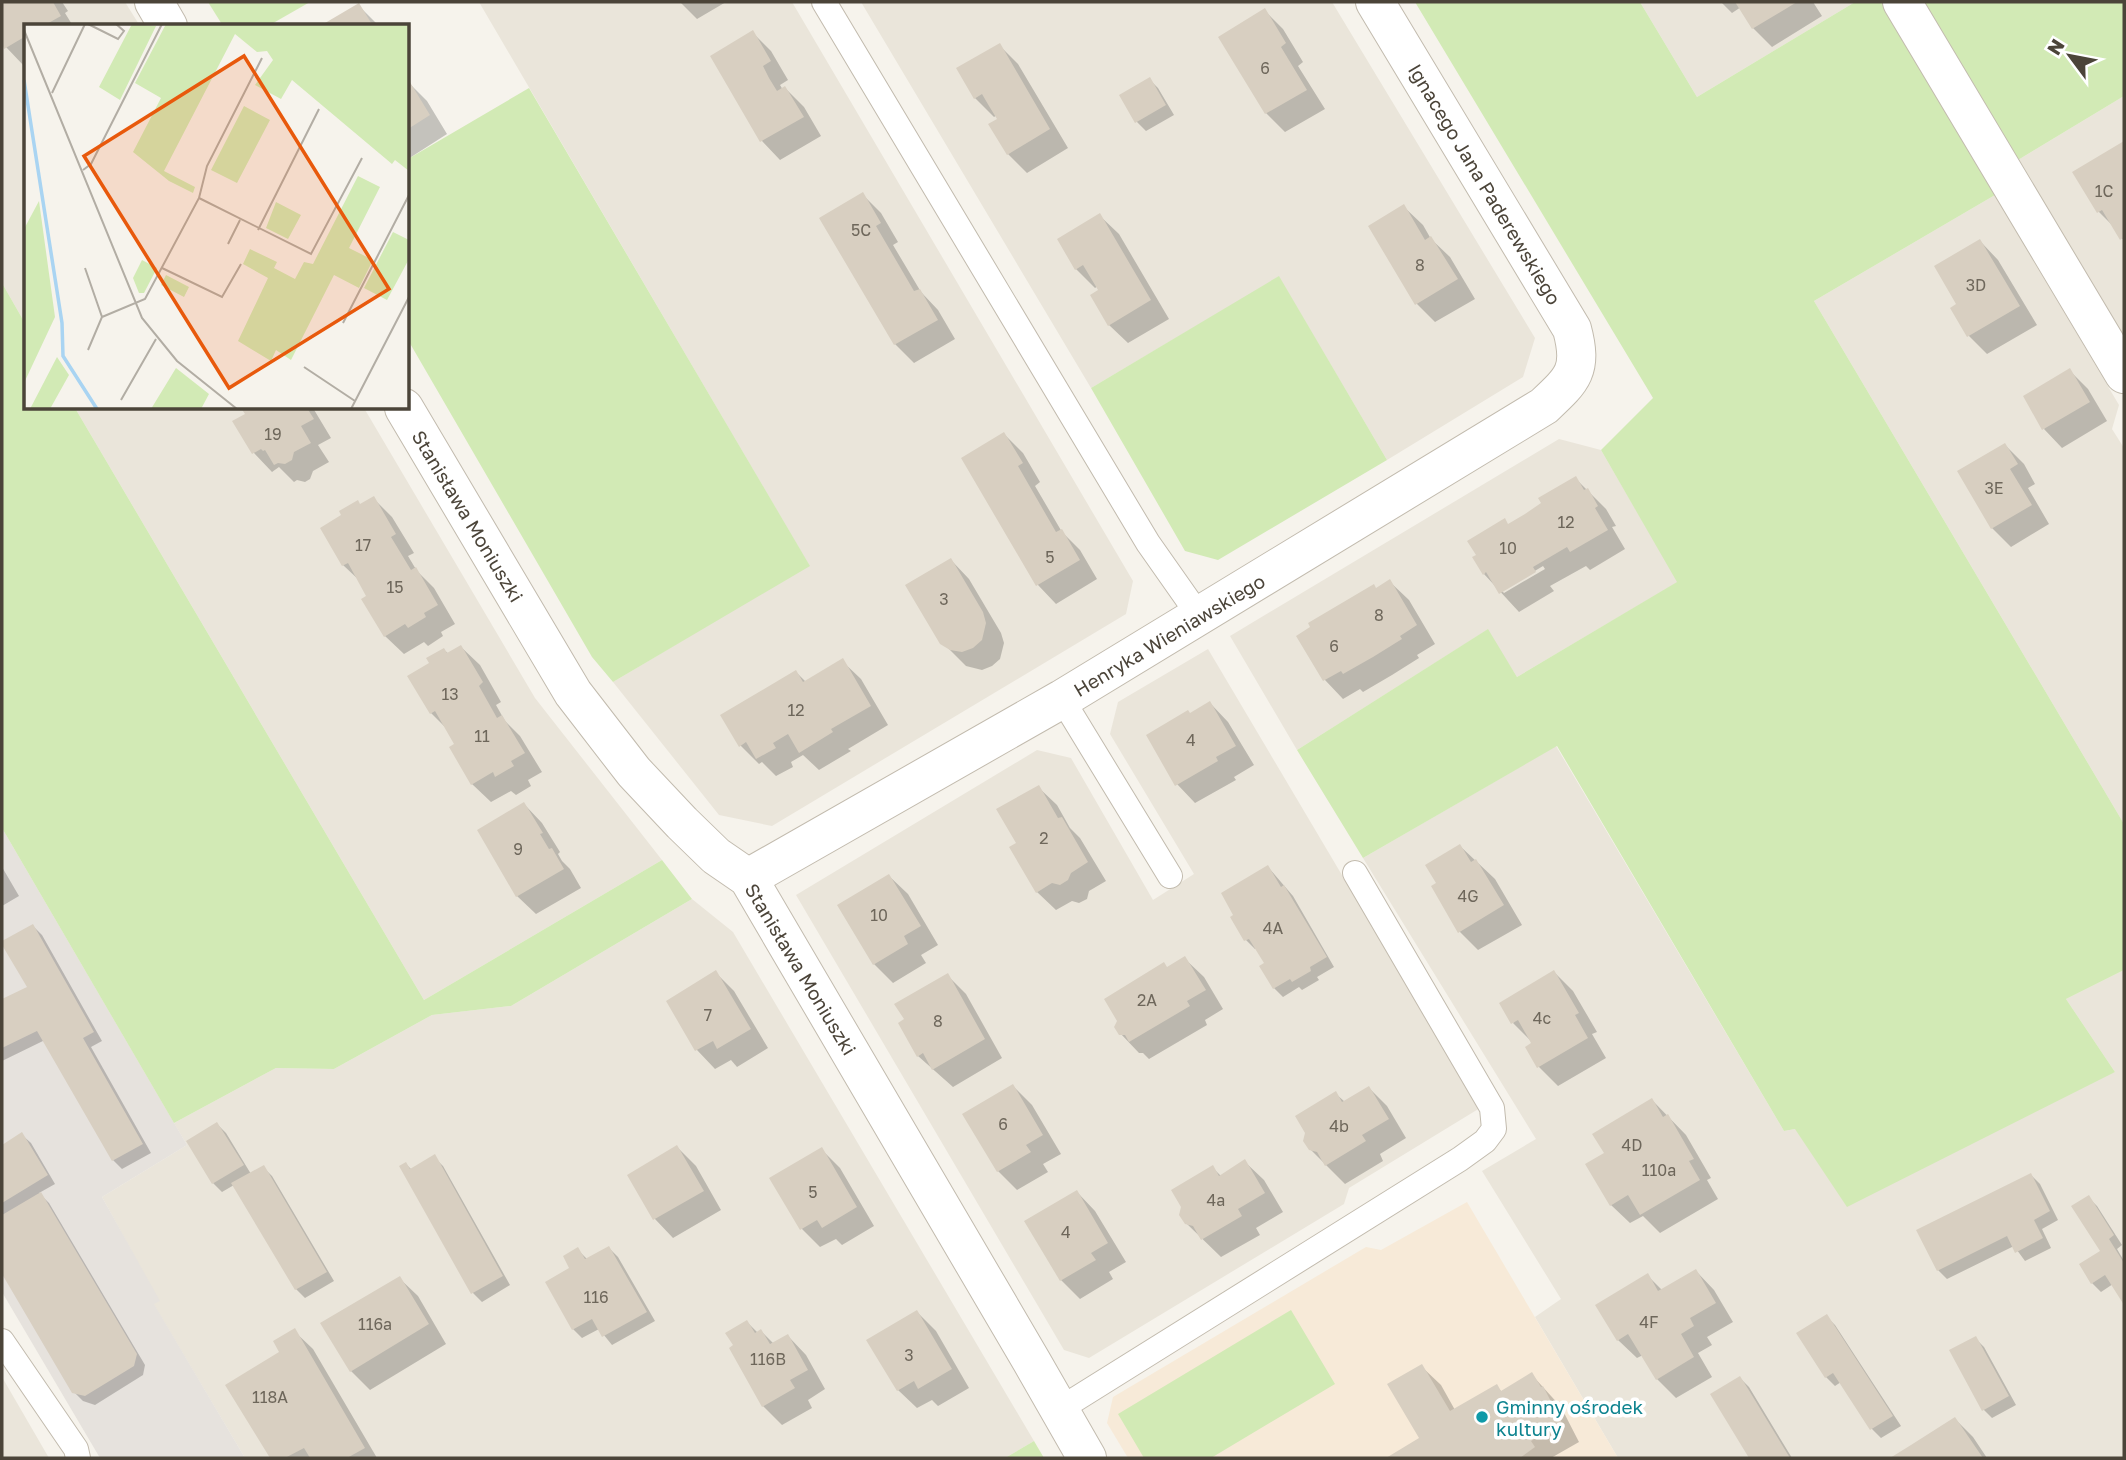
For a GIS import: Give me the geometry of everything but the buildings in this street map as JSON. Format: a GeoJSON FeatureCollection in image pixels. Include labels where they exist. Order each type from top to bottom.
{"type":"FeatureCollection","features":[{"type":"Feature","properties":{"kind":"street"},"geometry":{"type":"LineString","coordinates":[[154,2],[167,24]]}},
{"type":"Feature","properties":{"kind":"street","name":"Ignacego Jana Paderewskiego"},"geometry":{"type":"LineString","coordinates":[[1375,2],[1572,328],[1577,347],[1575,371]]}},
{"type":"Feature","properties":{"kind":"street"},"geometry":{"type":"LineString","coordinates":[[1902,2],[2124,374]]}},
{"type":"Feature","properties":{"kind":"street","name":"Henryka Wieniawskiego"},"geometry":{"type":"LineString","coordinates":[[748,878],[1200,617],[1544,406],[1565,387],[1575,371]]}},
{"type":"Feature","properties":{"kind":"street","name":"Stanisława Moniuszki"},"geometry":{"type":"LineString","coordinates":[[405,410],[573,694],[634,772],[682,823],[716,856],[748,878],[1087,1458]]}},
{"type":"Feature","properties":{"kind":"lane"},"geometry":{"type":"LineString","coordinates":[[824,2],[1148,543],[1200,617]]}},
{"type":"Feature","properties":{"kind":"lane"},"geometry":{"type":"LineString","coordinates":[[1062,699],[1170,876]]}},
{"type":"Feature","properties":{"kind":"lane"},"geometry":{"type":"LineString","coordinates":[[1060,1409],[1460,1159],[1485,1140],[1494,1129],[1492,1108],[1355,873]]}},
{"type":"Feature","properties":{"kind":"lane"},"geometry":{"type":"LineString","coordinates":[[2,1341],[76,1449],[78,1458]]}},
{"type":"Feature","properties":{"kind":"shaded area"},"geometry":{"type":"Polygon","coordinates":[[[2,2],[125,2],[139,24],[24,24],[24,322],[2,283],[2,2]]]}},
{"type":"Feature","properties":{"kind":"shaded area"},"geometry":{"type":"Polygon","coordinates":[[[479,2],[792,2],[1133,581],[1126,614],[772,826],[719,815],[613,682],[809,565],[479,2]]]}},
{"type":"Feature","properties":{"kind":"shaded area"},"geometry":{"type":"Polygon","coordinates":[[[861,2],[1332,2],[1535,338],[1523,377],[1387,460],[1279,277],[1091,388],[861,2]]]}},
{"type":"Feature","properties":{"kind":"shaded area"},"geometry":{"type":"Polygon","coordinates":[[[1640,2],[1855,2],[1697,97],[1640,2]]]}},
{"type":"Feature","properties":{"kind":"shaded area"},"geometry":{"type":"Polygon","coordinates":[[[2124,96],[2124,338],[2018,160],[2124,96]]]}},
{"type":"Feature","properties":{"kind":"shaded area"},"geometry":{"type":"Polygon","coordinates":[[[1995,195],[2119,405],[2112,429],[2124,448],[2124,824],[1814,301],[1995,195]]]}},
{"type":"Feature","properties":{"kind":"shaded area"},"geometry":{"type":"Polygon","coordinates":[[[76,410],[365,410],[535,698],[662,860],[424,1000],[76,410]]]}},
{"type":"Feature","properties":{"kind":"shaded area"},"geometry":{"type":"Polygon","coordinates":[[[1559,439],[1601,450],[1678,582],[1517,677],[1487,630],[1297,750],[1230,636],[1559,439]]]}},
{"type":"Feature","properties":{"kind":"shaded area"},"geometry":{"type":"Polygon","coordinates":[[[1208,649],[1480,1108],[1349,1188],[1344,1204],[1089,1358],[1064,1350],[796,895],[1037,750],[1071,758],[1153,900],[1194,874],[1110,734],[1118,702],[1208,649]]]}},
{"type":"Feature","properties":{"kind":"shaded area"},"geometry":{"type":"Polygon","coordinates":[[[1556,746],[1784,1131],[2115,1072],[2066,999],[2124,970],[2124,1458],[1618,1458],[1535,1317],[1561,1299],[1482,1171],[1536,1139],[1363,858],[1556,746]]]}},
{"type":"Feature","properties":{"kind":"shaded area"},"geometry":{"type":"Polygon","coordinates":[[[2,828],[187,1145],[102,1197],[160,1301],[154,1304],[245,1458],[100,1458],[2,1292],[2,828]]]}},
{"type":"Feature","properties":{"kind":"shaded area"},"geometry":{"type":"Polygon","coordinates":[[[692,899],[733,932],[1034,1441],[1005,1458],[245,1458],[153,1303],[159,1301],[102,1197],[187,1145],[174,1123],[276,1068],[334,1069],[432,1015],[511,1006],[692,899]]]}},
{"type":"Feature","properties":{"kind":"shaded area"},"geometry":{"type":"Polygon","coordinates":[[[1467,1202],[1618,1458],[1128,1458],[1107,1423],[1113,1397],[1366,1247],[1381,1250],[1467,1202]]]}},
{"type":"Feature","properties":{"kind":"shaded area"},"geometry":{"type":"Polygon","coordinates":[[[2,1377],[49,1458],[2,1458],[2,1377]]]}},
{"type":"Feature","properties":{"kind":"green space"},"geometry":{"type":"Polygon","coordinates":[[[208,2],[310,2],[272,24],[222,24],[208,2]]]}},
{"type":"Feature","properties":{"kind":"green space"},"geometry":{"type":"Polygon","coordinates":[[[1415,2],[1640,2],[1697,97],[1855,2],[1881,2],[1995,195],[1814,301],[2124,824],[2124,970],[2066,999],[2115,1072],[1847,1207],[1795,1129],[1784,1131],[1557,746],[1363,858],[1297,750],[1488,629],[1517,677],[1677,582],[1601,450],[1653,398],[1415,2]]]}},
{"type":"Feature","properties":{"kind":"green space"},"geometry":{"type":"Polygon","coordinates":[[[1924,2],[2124,2],[2124,96],[2018,160],[1924,2]]]}},
{"type":"Feature","properties":{"kind":"green space"},"geometry":{"type":"Polygon","coordinates":[[[529,88],[810,566],[613,682],[592,657],[410,343],[410,158],[529,88]]]}},
{"type":"Feature","properties":{"kind":"green space"},"geometry":{"type":"Polygon","coordinates":[[[1279,276],[1387,460],[1218,560],[1185,551],[1091,388],[1279,276]]]}},
{"type":"Feature","properties":{"kind":"green space"},"geometry":{"type":"Polygon","coordinates":[[[2,283],[24,322],[24,410],[76,410],[424,1000],[662,860],[692,899],[511,1006],[432,1015],[334,1069],[276,1068],[174,1123],[2,828],[2,283]]]}},
{"type":"Feature","properties":{"kind":"green space"},"geometry":{"type":"Polygon","coordinates":[[[1291,1310],[1335,1384],[1211,1458],[1144,1458],[1118,1414],[1291,1310]]]}},
{"type":"Feature","properties":{"kind":"green space"},"geometry":{"type":"Polygon","coordinates":[[[1034,1441],[1044,1458],[1005,1458],[1034,1441]]]}},
{"type":"Feature","properties":{"kind":"place","name":"Gminny ośrodek kultury"},"geometry":{"type":"Point","coordinates":[1482,1417]}}]}
